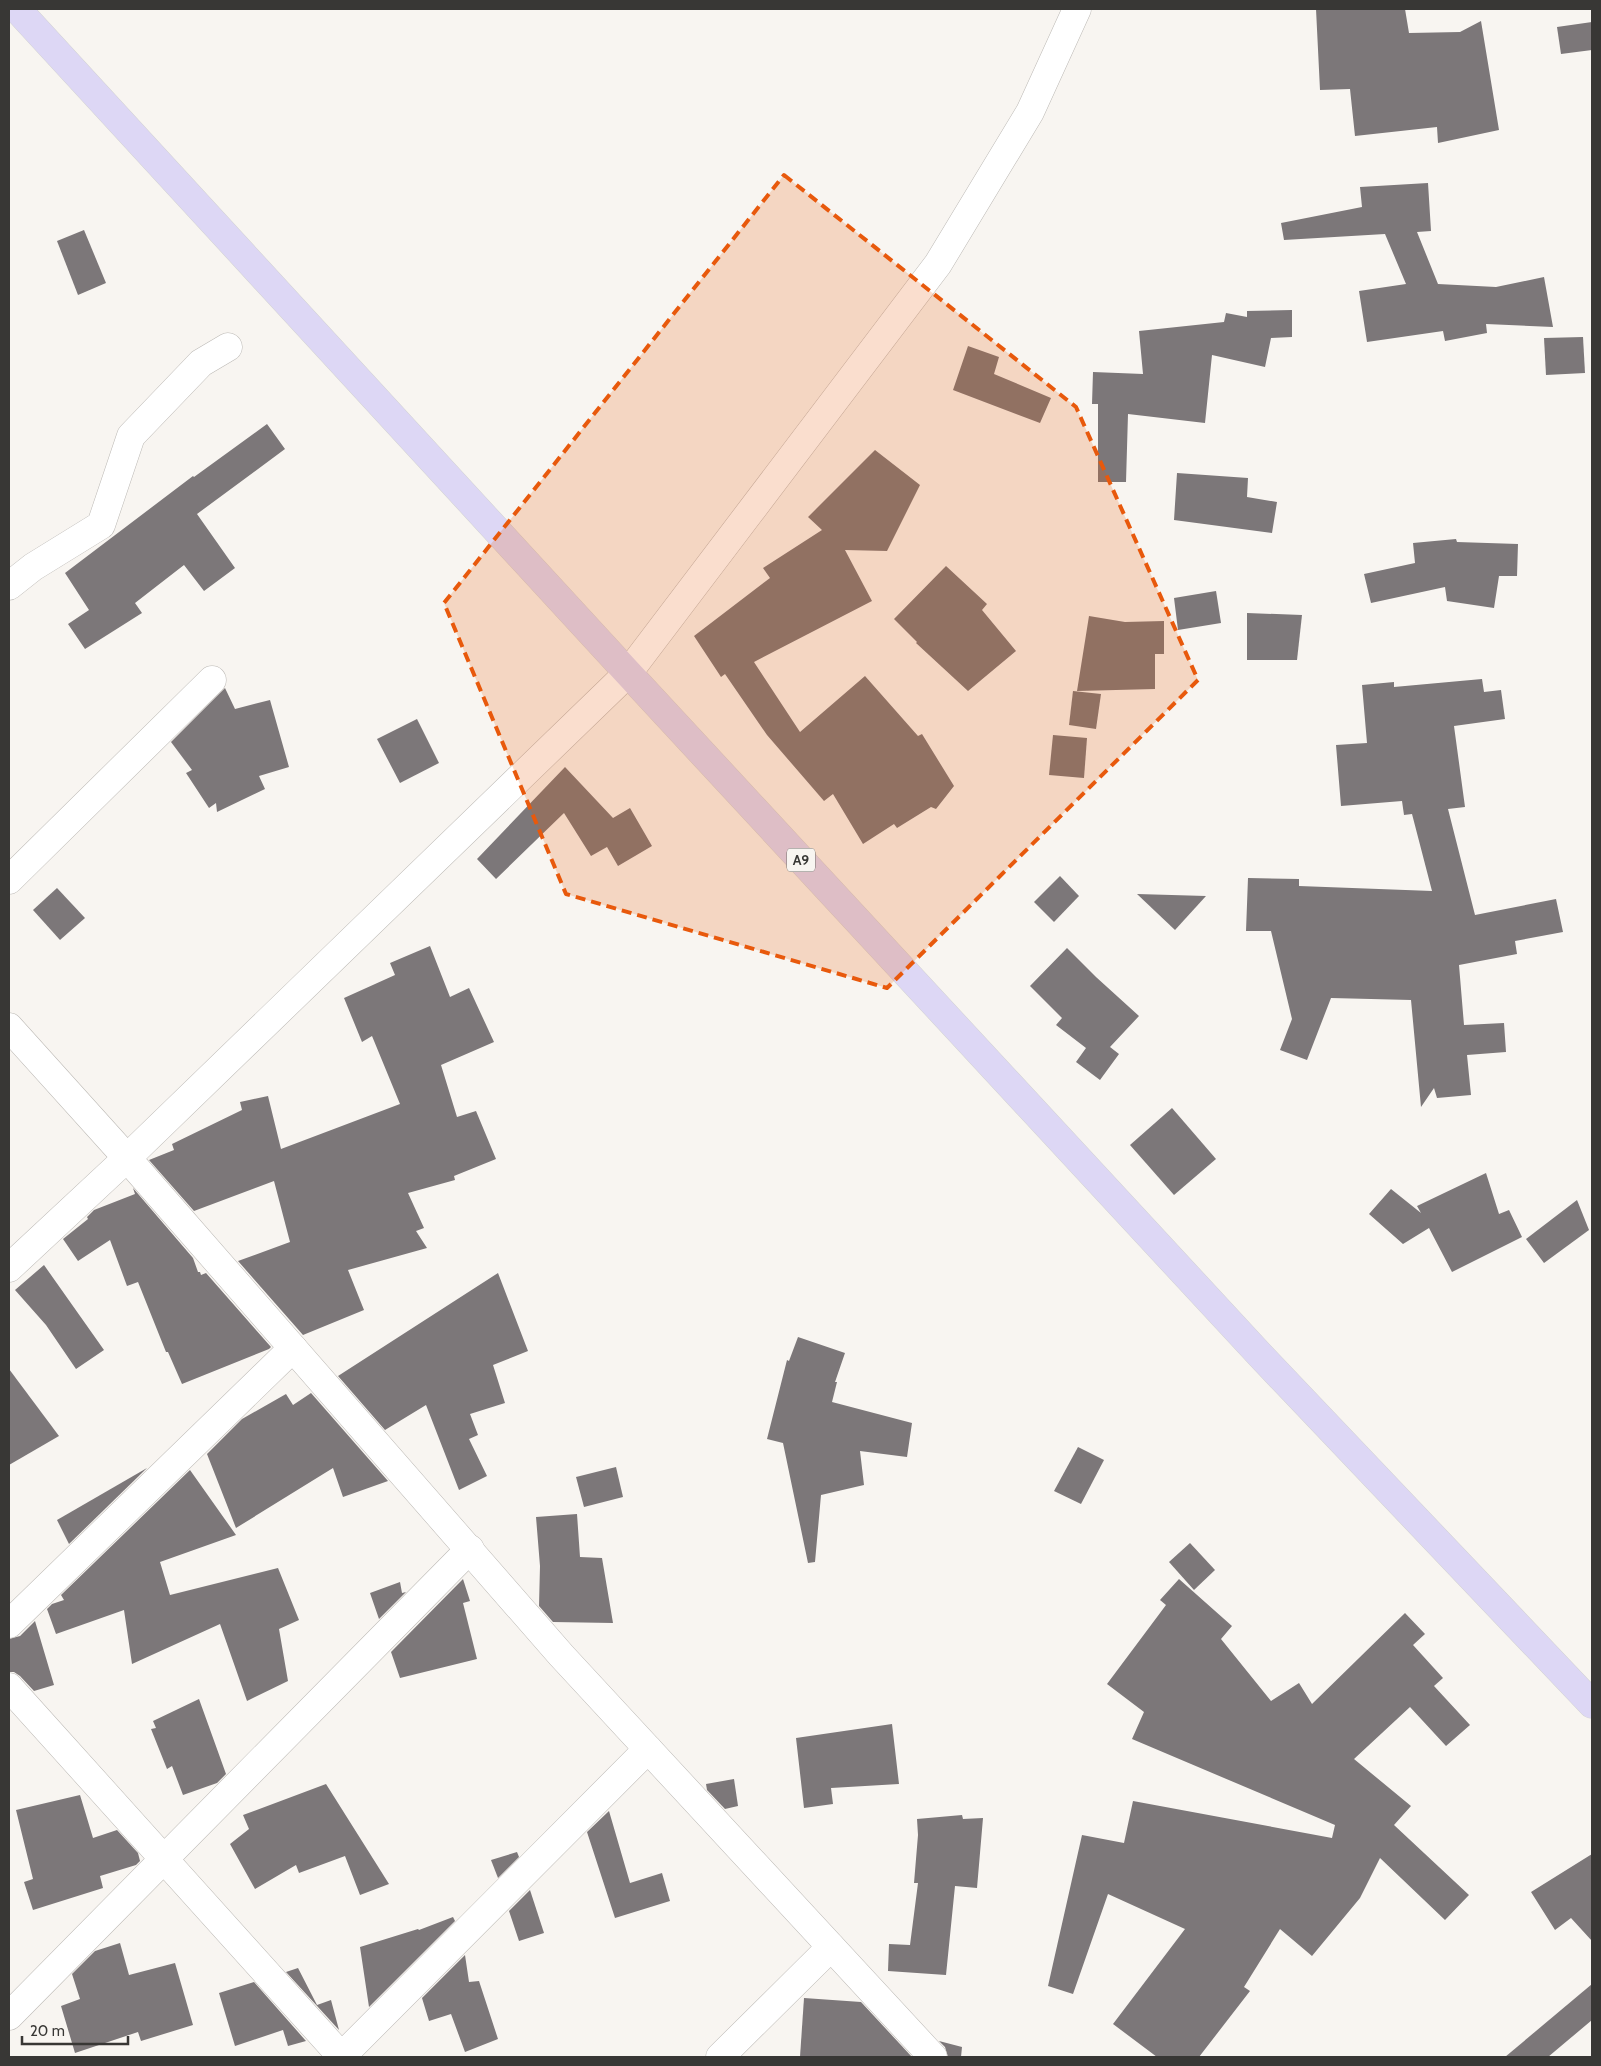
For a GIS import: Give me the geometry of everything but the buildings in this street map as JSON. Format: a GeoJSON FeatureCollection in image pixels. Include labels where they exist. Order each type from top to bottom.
{"type":"FeatureCollection","features":[{"type":"Feature","properties":{"kind":"main road","name":"A9"},"geometry":{"type":"LineString","coordinates":[[17,9],[628,673],[1260,1355],[1592,1704]]}},
{"type":"Feature","properties":{"kind":"street"},"geometry":{"type":"LineString","coordinates":[[9,1268],[127,1158],[628,673],[938,264],[1030,112],[1078,9]]}},
{"type":"Feature","properties":{"kind":"street"},"geometry":{"type":"LineString","coordinates":[[9,586],[33,567],[101,525],[131,436],[201,364],[228,347]]}},
{"type":"Feature","properties":{"kind":"street"},"geometry":{"type":"LineString","coordinates":[[9,880],[212,680]]}},
{"type":"Feature","properties":{"kind":"street"},"geometry":{"type":"LineString","coordinates":[[9,1027],[127,1158],[561,1655],[933,2057]]}},
{"type":"Feature","properties":{"kind":"street"},"geometry":{"type":"LineString","coordinates":[[9,1624],[293,1348]]}},
{"type":"Feature","properties":{"kind":"street"},"geometry":{"type":"LineString","coordinates":[[13,2005],[164,1859],[470,1549]]}},
{"type":"Feature","properties":{"kind":"street"},"geometry":{"type":"LineString","coordinates":[[9,1687],[342,2057],[648,1749]]}},
{"type":"Feature","properties":{"kind":"street"},"geometry":{"type":"LineString","coordinates":[[720,2057],[831,1947]]}},
{"type":"Feature","properties":{"kind":"highlighted area"},"geometry":{"type":"Polygon","coordinates":[[[784,175],[1076,407],[1198,680],[887,988],[566,894],[444,603],[784,175]]]}}]}
